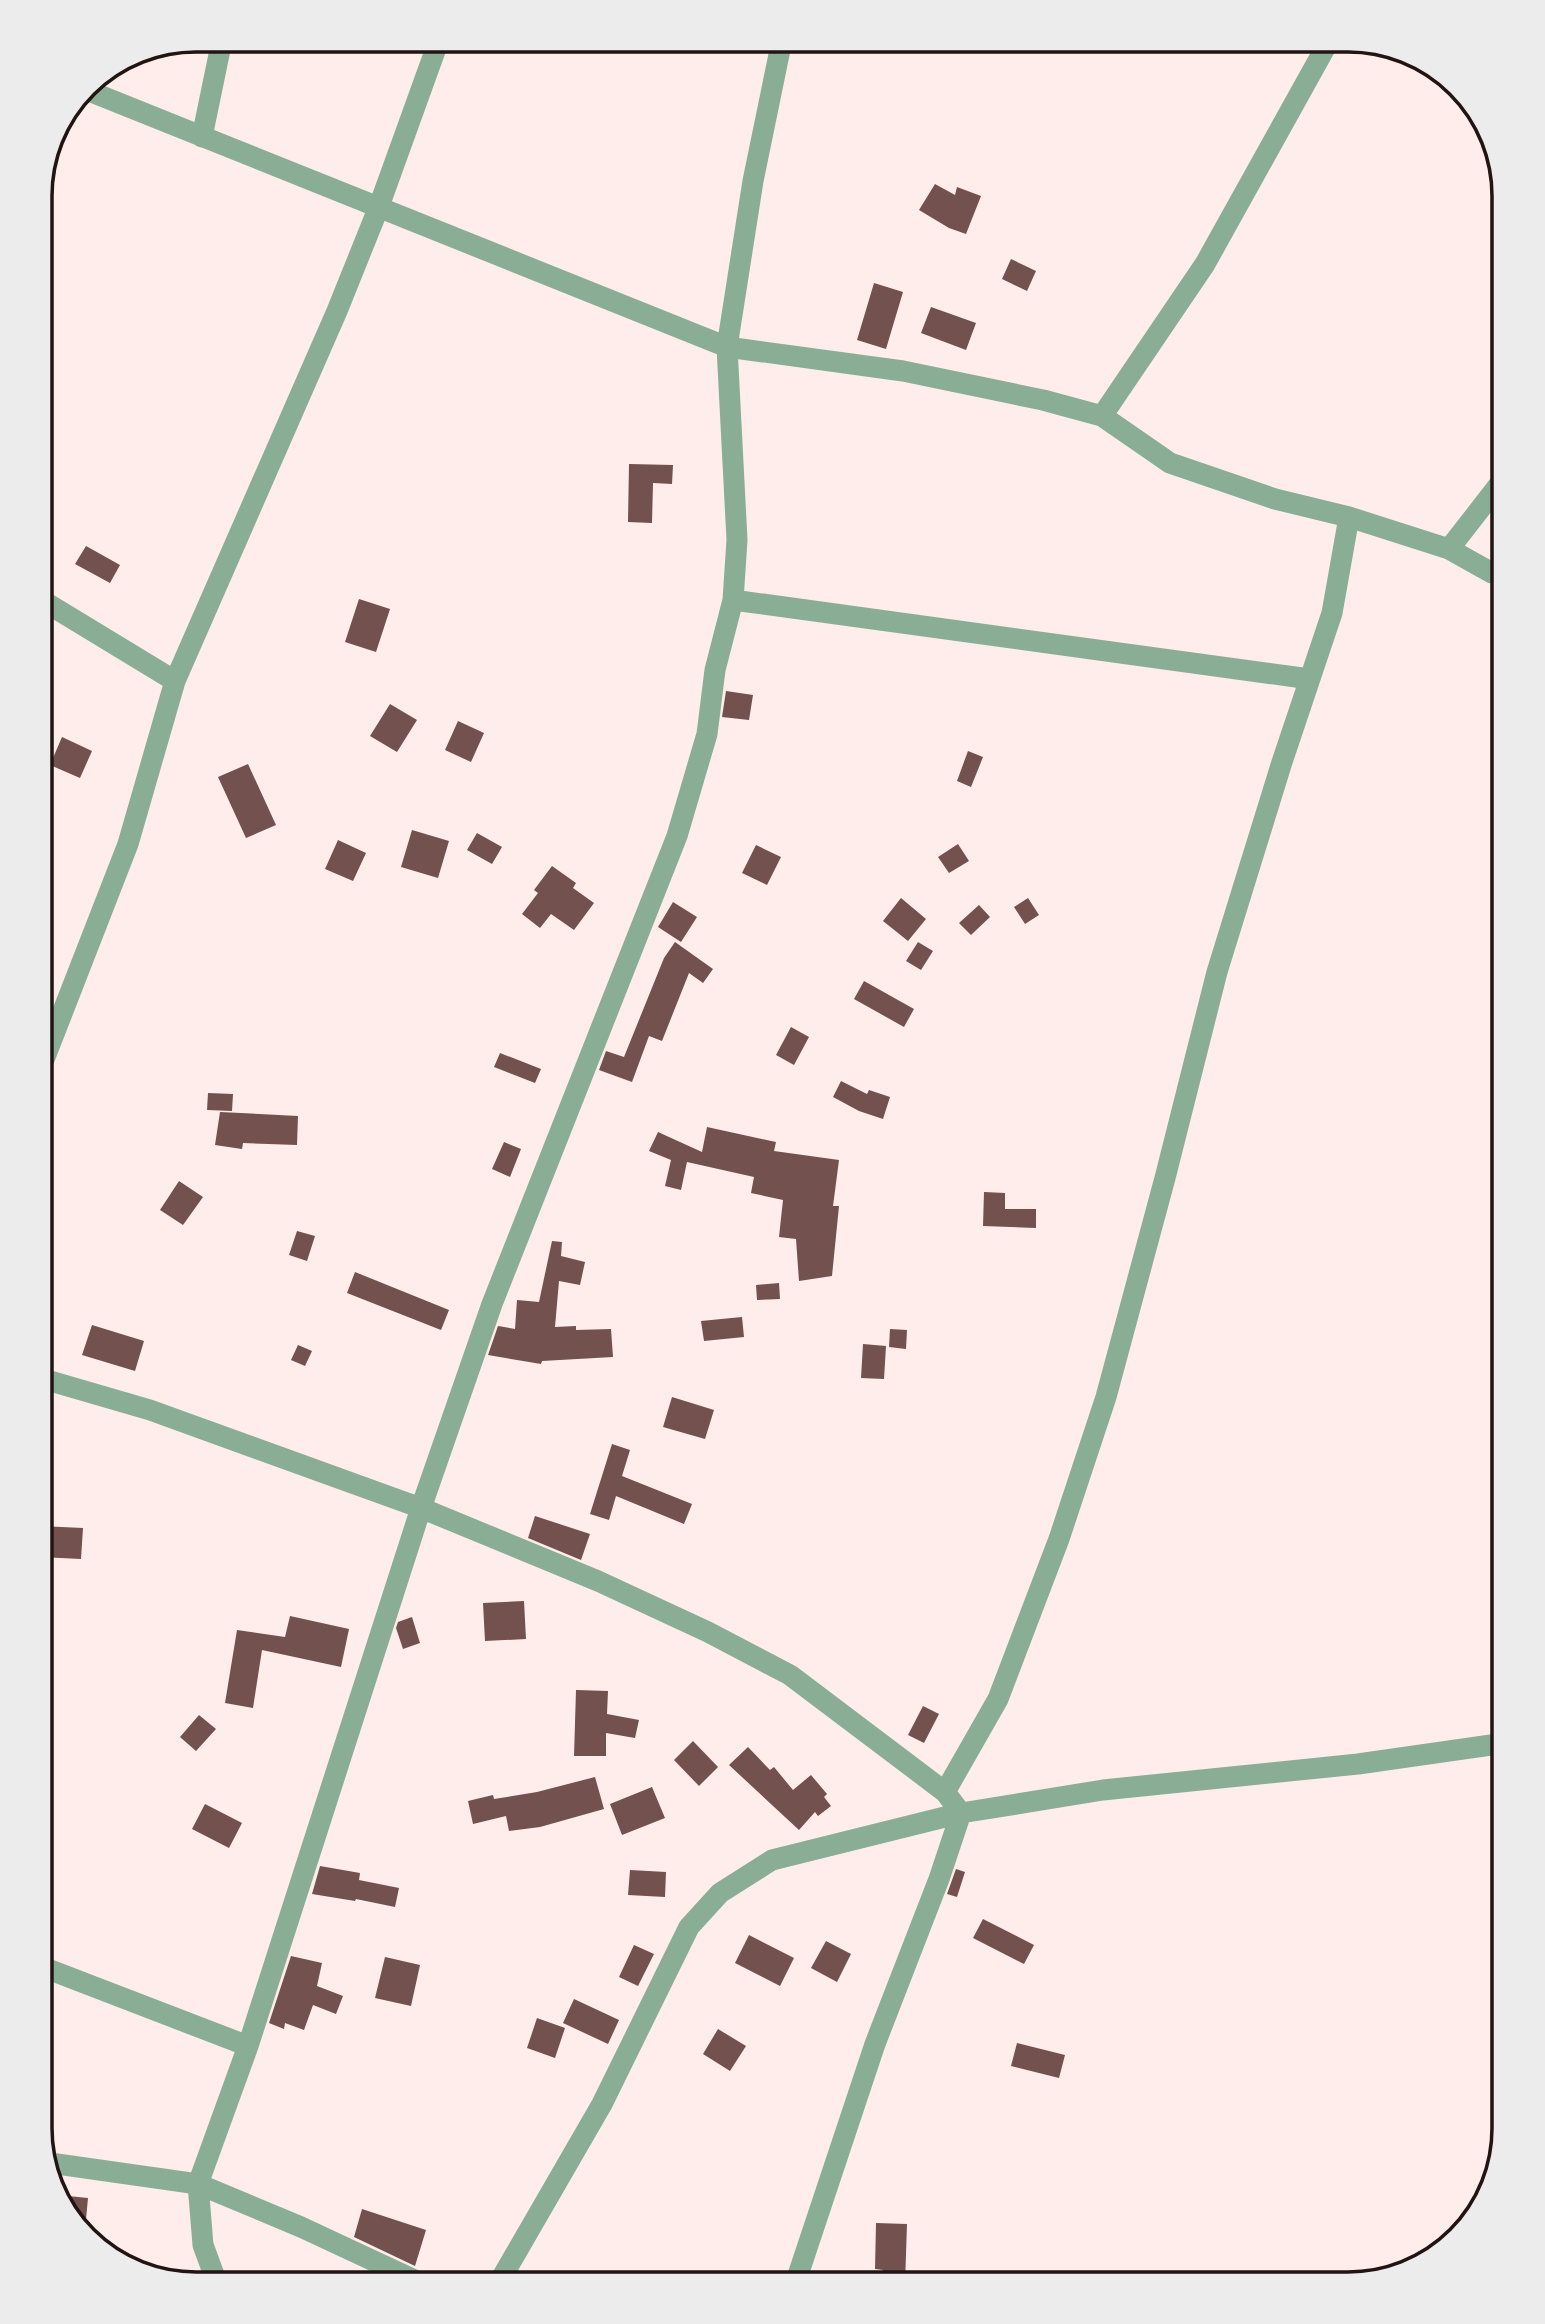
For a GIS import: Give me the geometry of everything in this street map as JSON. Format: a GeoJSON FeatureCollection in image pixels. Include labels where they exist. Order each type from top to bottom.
{"type":"FeatureCollection","features":[{"type":"Feature","properties":{"kind":"street"},"geometry":{"type":"LineString","coordinates":[[202,137],[220,52]]}},
{"type":"Feature","properties":{"kind":"street"},"geometry":{"type":"LineString","coordinates":[[53,1038],[128,844],[174,681],[337,312],[378,209],[435,52]]}},
{"type":"Feature","properties":{"kind":"street"},"geometry":{"type":"LineString","coordinates":[[213,2271],[203,2245],[198,2184],[248,2046],[421,1508],[492,1304],[677,836],[707,734],[715,670],[733,600],[737,540],[727,347],[753,181],[779,53]]}},
{"type":"Feature","properties":{"kind":"street"},"geometry":{"type":"LineString","coordinates":[[1101,416],[1205,264],[1322,53]]}},
{"type":"Feature","properties":{"kind":"street"},"geometry":{"type":"LineString","coordinates":[[96,94],[727,347],[903,371],[1043,400],[1101,416],[1170,463],[1275,499],[1349,517],[1449,549],[1492,571]]}},
{"type":"Feature","properties":{"kind":"street"},"geometry":{"type":"LineString","coordinates":[[1449,549],[1492,494]]}},
{"type":"Feature","properties":{"kind":"street"},"geometry":{"type":"LineString","coordinates":[[945,1792],[998,1699],[1059,1539],[1102,1410],[1217,972],[1332,612],[1349,517]]}},
{"type":"Feature","properties":{"kind":"street"},"geometry":{"type":"LineString","coordinates":[[733,600],[1310,679]]}},
{"type":"Feature","properties":{"kind":"street"},"geometry":{"type":"LineString","coordinates":[[53,608],[174,681]]}},
{"type":"Feature","properties":{"kind":"street"},"geometry":{"type":"LineString","coordinates":[[52,1382],[150,1410],[421,1508],[598,1581],[708,1632],[790,1675],[945,1792],[961,1813]]}},
{"type":"Feature","properties":{"kind":"street"},"geometry":{"type":"LineString","coordinates":[[505,2271],[602,2104],[689,1927],[720,1893],[772,1860],[961,1813],[1103,1790],[1358,1764],[1492,1744]]}},
{"type":"Feature","properties":{"kind":"street"},"geometry":{"type":"LineString","coordinates":[[799,2272],[875,2044],[939,1879],[961,1813]]}},
{"type":"Feature","properties":{"kind":"street"},"geometry":{"type":"LineString","coordinates":[[52,1971],[248,2046]]}},
{"type":"Feature","properties":{"kind":"street"},"geometry":{"type":"LineString","coordinates":[[57,2164],[198,2184],[301,2227],[394,2271]]}},
{"type":"Feature","properties":{"kind":"building"},"geometry":{"type":"Polygon","coordinates":[[[935,184],[955,195],[957,187],[981,196],[966,234],[949,228],[919,210],[935,184]]]}},
{"type":"Feature","properties":{"kind":"building"},"geometry":{"type":"Polygon","coordinates":[[[1011,259],[1036,271],[1027,291],[1002,279],[1011,259]]]}},
{"type":"Feature","properties":{"kind":"building"},"geometry":{"type":"Polygon","coordinates":[[[874,283],[903,292],[886,349],[857,340],[874,283]]]}},
{"type":"Feature","properties":{"kind":"building"},"geometry":{"type":"Polygon","coordinates":[[[931,307],[976,323],[966,350],[921,333],[931,307]]]}},
{"type":"Feature","properties":{"kind":"building"},"geometry":{"type":"Polygon","coordinates":[[[629,464],[673,465],[672,484],[653,483],[652,523],[628,522],[629,464]]]}},
{"type":"Feature","properties":{"kind":"building"},"geometry":{"type":"Polygon","coordinates":[[[86,546],[120,565],[110,583],[75,564],[86,546]]]}},
{"type":"Feature","properties":{"kind":"building"},"geometry":{"type":"Polygon","coordinates":[[[359,599],[390,609],[376,652],[345,642],[359,599]]]}},
{"type":"Feature","properties":{"kind":"building"},"geometry":{"type":"Polygon","coordinates":[[[726,691],[753,695],[749,720],[722,717],[726,691]]]}},
{"type":"Feature","properties":{"kind":"building"},"geometry":{"type":"Polygon","coordinates":[[[390,704],[417,720],[397,752],[370,736],[390,704]]]}},
{"type":"Feature","properties":{"kind":"building"},"geometry":{"type":"Polygon","coordinates":[[[458,721],[484,733],[471,762],[445,750],[458,721]]]}},
{"type":"Feature","properties":{"kind":"building"},"geometry":{"type":"Polygon","coordinates":[[[62,737],[92,751],[80,778],[53,766],[53,759],[62,737]]]}},
{"type":"Feature","properties":{"kind":"building"},"geometry":{"type":"Polygon","coordinates":[[[968,751],[983,757],[971,787],[957,781],[968,751]]]}},
{"type":"Feature","properties":{"kind":"building"},"geometry":{"type":"Polygon","coordinates":[[[248,764],[276,825],[246,838],[218,777],[248,764]]]}},
{"type":"Feature","properties":{"kind":"building"},"geometry":{"type":"Polygon","coordinates":[[[412,830],[449,841],[438,878],[401,867],[412,830]]]}},
{"type":"Feature","properties":{"kind":"building"},"geometry":{"type":"Polygon","coordinates":[[[477,833],[502,847],[492,864],[467,850],[477,833]]]}},
{"type":"Feature","properties":{"kind":"building"},"geometry":{"type":"Polygon","coordinates":[[[338,840],[366,853],[353,881],[325,869],[338,840]]]}},
{"type":"Feature","properties":{"kind":"building"},"geometry":{"type":"Polygon","coordinates":[[[958,844],[969,861],[949,873],[938,857],[958,844]]]}},
{"type":"Feature","properties":{"kind":"building"},"geometry":{"type":"Polygon","coordinates":[[[756,845],[781,857],[767,885],[742,873],[756,845]]]}},
{"type":"Feature","properties":{"kind":"building"},"geometry":{"type":"Polygon","coordinates":[[[552,866],[576,883],[573,888],[594,903],[574,930],[551,914],[540,928],[522,914],[538,893],[534,890],[552,866]]]}},
{"type":"Feature","properties":{"kind":"building"},"geometry":{"type":"Polygon","coordinates":[[[901,898],[926,919],[908,941],[883,921],[901,898]]]}},
{"type":"Feature","properties":{"kind":"building"},"geometry":{"type":"Polygon","coordinates":[[[1028,898],[1039,915],[1025,924],[1014,907],[1028,898]]]}},
{"type":"Feature","properties":{"kind":"building"},"geometry":{"type":"Polygon","coordinates":[[[673,902],[697,917],[681,942],[658,927],[673,902]]]}},
{"type":"Feature","properties":{"kind":"building"},"geometry":{"type":"Polygon","coordinates":[[[979,905],[990,917],[971,935],[959,923],[979,905]]]}},
{"type":"Feature","properties":{"kind":"building"},"geometry":{"type":"Polygon","coordinates":[[[675,942],[713,969],[703,983],[689,973],[662,1041],[649,1036],[632,1082],[599,1070],[606,1051],[624,1057],[664,958],[675,942]]]}},
{"type":"Feature","properties":{"kind":"building"},"geometry":{"type":"Polygon","coordinates":[[[918,942],[933,951],[921,970],[906,961],[918,942]]]}},
{"type":"Feature","properties":{"kind":"building"},"geometry":{"type":"Polygon","coordinates":[[[864,981],[914,1009],[904,1027],[854,999],[864,981]]]}},
{"type":"Feature","properties":{"kind":"building"},"geometry":{"type":"Polygon","coordinates":[[[791,1027],[809,1037],[794,1065],[776,1055],[791,1027]]]}},
{"type":"Feature","properties":{"kind":"building"},"geometry":{"type":"Polygon","coordinates":[[[500,1053],[541,1069],[535,1083],[494,1067],[500,1053]]]}},
{"type":"Feature","properties":{"kind":"building"},"geometry":{"type":"Polygon","coordinates":[[[841,1081],[867,1094],[869,1090],[890,1097],[883,1119],[859,1111],[833,1097],[841,1081]]]}},
{"type":"Feature","properties":{"kind":"building"},"geometry":{"type":"Polygon","coordinates":[[[208,1093],[233,1094],[232,1111],[207,1110],[208,1093]]]}},
{"type":"Feature","properties":{"kind":"building"},"geometry":{"type":"Polygon","coordinates":[[[220,1112],[298,1116],[297,1145],[243,1143],[242,1149],[215,1145],[220,1112]]]}},
{"type":"Feature","properties":{"kind":"building"},"geometry":{"type":"Polygon","coordinates":[[[707,1127],[776,1142],[774,1151],[839,1160],[833,1206],[839,1206],[832,1276],[799,1281],[796,1239],[779,1237],[783,1200],[751,1193],[754,1177],[687,1162],[681,1190],[665,1186],[671,1160],[649,1151],[658,1132],[702,1152],[707,1127]]]}},
{"type":"Feature","properties":{"kind":"building"},"geometry":{"type":"Polygon","coordinates":[[[504,1142],[521,1149],[510,1177],[492,1169],[504,1142]]]}},
{"type":"Feature","properties":{"kind":"building"},"geometry":{"type":"Polygon","coordinates":[[[179,1181],[203,1197],[183,1225],[160,1210],[179,1181]]]}},
{"type":"Feature","properties":{"kind":"building"},"geometry":{"type":"Polygon","coordinates":[[[984,1192],[1005,1193],[1005,1209],[1036,1209],[1036,1228],[983,1226],[984,1192]]]}},
{"type":"Feature","properties":{"kind":"building"},"geometry":{"type":"Polygon","coordinates":[[[297,1231],[315,1236],[307,1261],[289,1255],[297,1231]]]}},
{"type":"Feature","properties":{"kind":"building"},"geometry":{"type":"Polygon","coordinates":[[[552,1241],[562,1242],[561,1256],[585,1262],[580,1285],[559,1281],[555,1327],[576,1326],[576,1330],[611,1329],[613,1357],[542,1361],[541,1364],[488,1355],[498,1326],[515,1329],[517,1300],[539,1302],[552,1241]]]}},
{"type":"Feature","properties":{"kind":"building"},"geometry":{"type":"Polygon","coordinates":[[[355,1272],[449,1310],[441,1330],[347,1293],[355,1272]]]}},
{"type":"Feature","properties":{"kind":"building"},"geometry":{"type":"Polygon","coordinates":[[[779,1283],[780,1299],[757,1300],[756,1285],[779,1283]]]}},
{"type":"Feature","properties":{"kind":"building"},"geometry":{"type":"Polygon","coordinates":[[[742,1317],[744,1337],[704,1341],[701,1321],[742,1317]]]}},
{"type":"Feature","properties":{"kind":"building"},"geometry":{"type":"Polygon","coordinates":[[[92,1325],[144,1341],[135,1371],[82,1355],[92,1325]]]}},
{"type":"Feature","properties":{"kind":"building"},"geometry":{"type":"Polygon","coordinates":[[[890,1329],[907,1330],[906,1349],[889,1347],[890,1329]]]}},
{"type":"Feature","properties":{"kind":"building"},"geometry":{"type":"Polygon","coordinates":[[[863,1344],[886,1346],[884,1379],[861,1378],[863,1344]]]}},
{"type":"Feature","properties":{"kind":"building"},"geometry":{"type":"Polygon","coordinates":[[[298,1345],[312,1351],[305,1366],[291,1360],[298,1345]]]}},
{"type":"Feature","properties":{"kind":"building"},"geometry":{"type":"Polygon","coordinates":[[[672,1397],[714,1410],[705,1439],[663,1427],[672,1397]]]}},
{"type":"Feature","properties":{"kind":"building"},"geometry":{"type":"Polygon","coordinates":[[[612,1444],[630,1450],[622,1476],[692,1504],[684,1524],[616,1496],[609,1520],[590,1514],[612,1444]]]}},
{"type":"Feature","properties":{"kind":"building"},"geometry":{"type":"Polygon","coordinates":[[[535,1516],[590,1534],[581,1560],[528,1538],[535,1516]]]}},
{"type":"Feature","properties":{"kind":"building"},"geometry":{"type":"Polygon","coordinates":[[[52,1527],[83,1528],[81,1559],[52,1558],[52,1527]]]}},
{"type":"Feature","properties":{"kind":"building"},"geometry":{"type":"Polygon","coordinates":[[[524,1601],[526,1639],[485,1641],[483,1603],[524,1601]]]}},
{"type":"Feature","properties":{"kind":"building"},"geometry":{"type":"Polygon","coordinates":[[[290,1616],[349,1629],[341,1667],[262,1650],[253,1708],[225,1703],[237,1630],[285,1637],[290,1616]]]}},
{"type":"Feature","properties":{"kind":"building"},"geometry":{"type":"Polygon","coordinates":[[[412,1617],[420,1643],[403,1649],[396,1628],[398,1622],[412,1617]]]}},
{"type":"Feature","properties":{"kind":"building"},"geometry":{"type":"Polygon","coordinates":[[[576,1690],[608,1691],[607,1714],[639,1720],[635,1738],[606,1733],[606,1756],[574,1756],[576,1690]]]}},
{"type":"Feature","properties":{"kind":"building"},"geometry":{"type":"Polygon","coordinates":[[[923,1706],[939,1714],[924,1743],[908,1735],[923,1706]]]}},
{"type":"Feature","properties":{"kind":"building"},"geometry":{"type":"Polygon","coordinates":[[[199,1715],[216,1729],[196,1751],[180,1737],[199,1715]]]}},
{"type":"Feature","properties":{"kind":"building"},"geometry":{"type":"Polygon","coordinates":[[[693,1741],[718,1767],[699,1786],[674,1760],[693,1741]]]}},
{"type":"Feature","properties":{"kind":"building"},"geometry":{"type":"Polygon","coordinates":[[[748,1747],[770,1770],[774,1767],[793,1790],[811,1775],[827,1794],[824,1797],[831,1806],[818,1816],[815,1812],[799,1830],[729,1765],[748,1747]]]}},
{"type":"Feature","properties":{"kind":"building"},"geometry":{"type":"Polygon","coordinates":[[[595,1777],[604,1809],[540,1827],[509,1831],[506,1816],[473,1824],[468,1801],[493,1795],[494,1799],[537,1792],[595,1777]]]}},
{"type":"Feature","properties":{"kind":"building"},"geometry":{"type":"Polygon","coordinates":[[[652,1787],[665,1818],[622,1835],[610,1804],[652,1787]]]}},
{"type":"Feature","properties":{"kind":"building"},"geometry":{"type":"Polygon","coordinates":[[[205,1804],[242,1823],[229,1848],[192,1829],[205,1804]]]}},
{"type":"Feature","properties":{"kind":"building"},"geometry":{"type":"Polygon","coordinates":[[[320,1866],[360,1873],[359,1880],[399,1888],[395,1907],[312,1894],[320,1866]]]}},
{"type":"Feature","properties":{"kind":"building"},"geometry":{"type":"Polygon","coordinates":[[[956,1869],[965,1872],[957,1897],[947,1894],[956,1869]]]}},
{"type":"Feature","properties":{"kind":"building"},"geometry":{"type":"Polygon","coordinates":[[[630,1870],[666,1872],[665,1897],[628,1895],[630,1870]]]}},
{"type":"Feature","properties":{"kind":"building"},"geometry":{"type":"Polygon","coordinates":[[[983,1919],[1034,1945],[1024,1964],[973,1938],[983,1919]]]}},
{"type":"Feature","properties":{"kind":"building"},"geometry":{"type":"Polygon","coordinates":[[[749,1935],[794,1958],[780,1986],[735,1963],[749,1935]]]}},
{"type":"Feature","properties":{"kind":"building"},"geometry":{"type":"Polygon","coordinates":[[[826,1941],[851,1954],[837,1982],[811,1968],[826,1941]]]}},
{"type":"Feature","properties":{"kind":"building"},"geometry":{"type":"Polygon","coordinates":[[[634,1945],[654,1954],[638,1986],[619,1977],[634,1945]]]}},
{"type":"Feature","properties":{"kind":"building"},"geometry":{"type":"Polygon","coordinates":[[[291,1956],[322,1963],[317,1986],[343,1996],[336,2014],[313,2005],[304,2030],[285,2023],[284,2029],[269,2023],[291,1956]]]}},
{"type":"Feature","properties":{"kind":"building"},"geometry":{"type":"Polygon","coordinates":[[[385,1957],[420,1965],[411,2006],[375,1998],[385,1957]]]}},
{"type":"Feature","properties":{"kind":"building"},"geometry":{"type":"Polygon","coordinates":[[[574,1999],[619,2020],[608,2044],[563,2023],[574,1999]]]}},
{"type":"Feature","properties":{"kind":"building"},"geometry":{"type":"Polygon","coordinates":[[[537,2018],[565,2028],[555,2058],[527,2048],[537,2018]]]}},
{"type":"Feature","properties":{"kind":"building"},"geometry":{"type":"Polygon","coordinates":[[[718,2029],[746,2046],[730,2071],[703,2054],[718,2029]]]}},
{"type":"Feature","properties":{"kind":"building"},"geometry":{"type":"Polygon","coordinates":[[[1017,2043],[1065,2055],[1059,2078],[1011,2066],[1017,2043]]]}},
{"type":"Feature","properties":{"kind":"building"},"geometry":{"type":"Polygon","coordinates":[[[70,2196],[88,2198],[86,2219],[70,2196]]]}},
{"type":"Feature","properties":{"kind":"building"},"geometry":{"type":"Polygon","coordinates":[[[362,2209],[426,2230],[415,2266],[354,2237],[362,2209]]]}},
{"type":"Feature","properties":{"kind":"building"},"geometry":{"type":"Polygon","coordinates":[[[876,2223],[907,2224],[905,2272],[875,2269],[876,2223]]]}}]}
